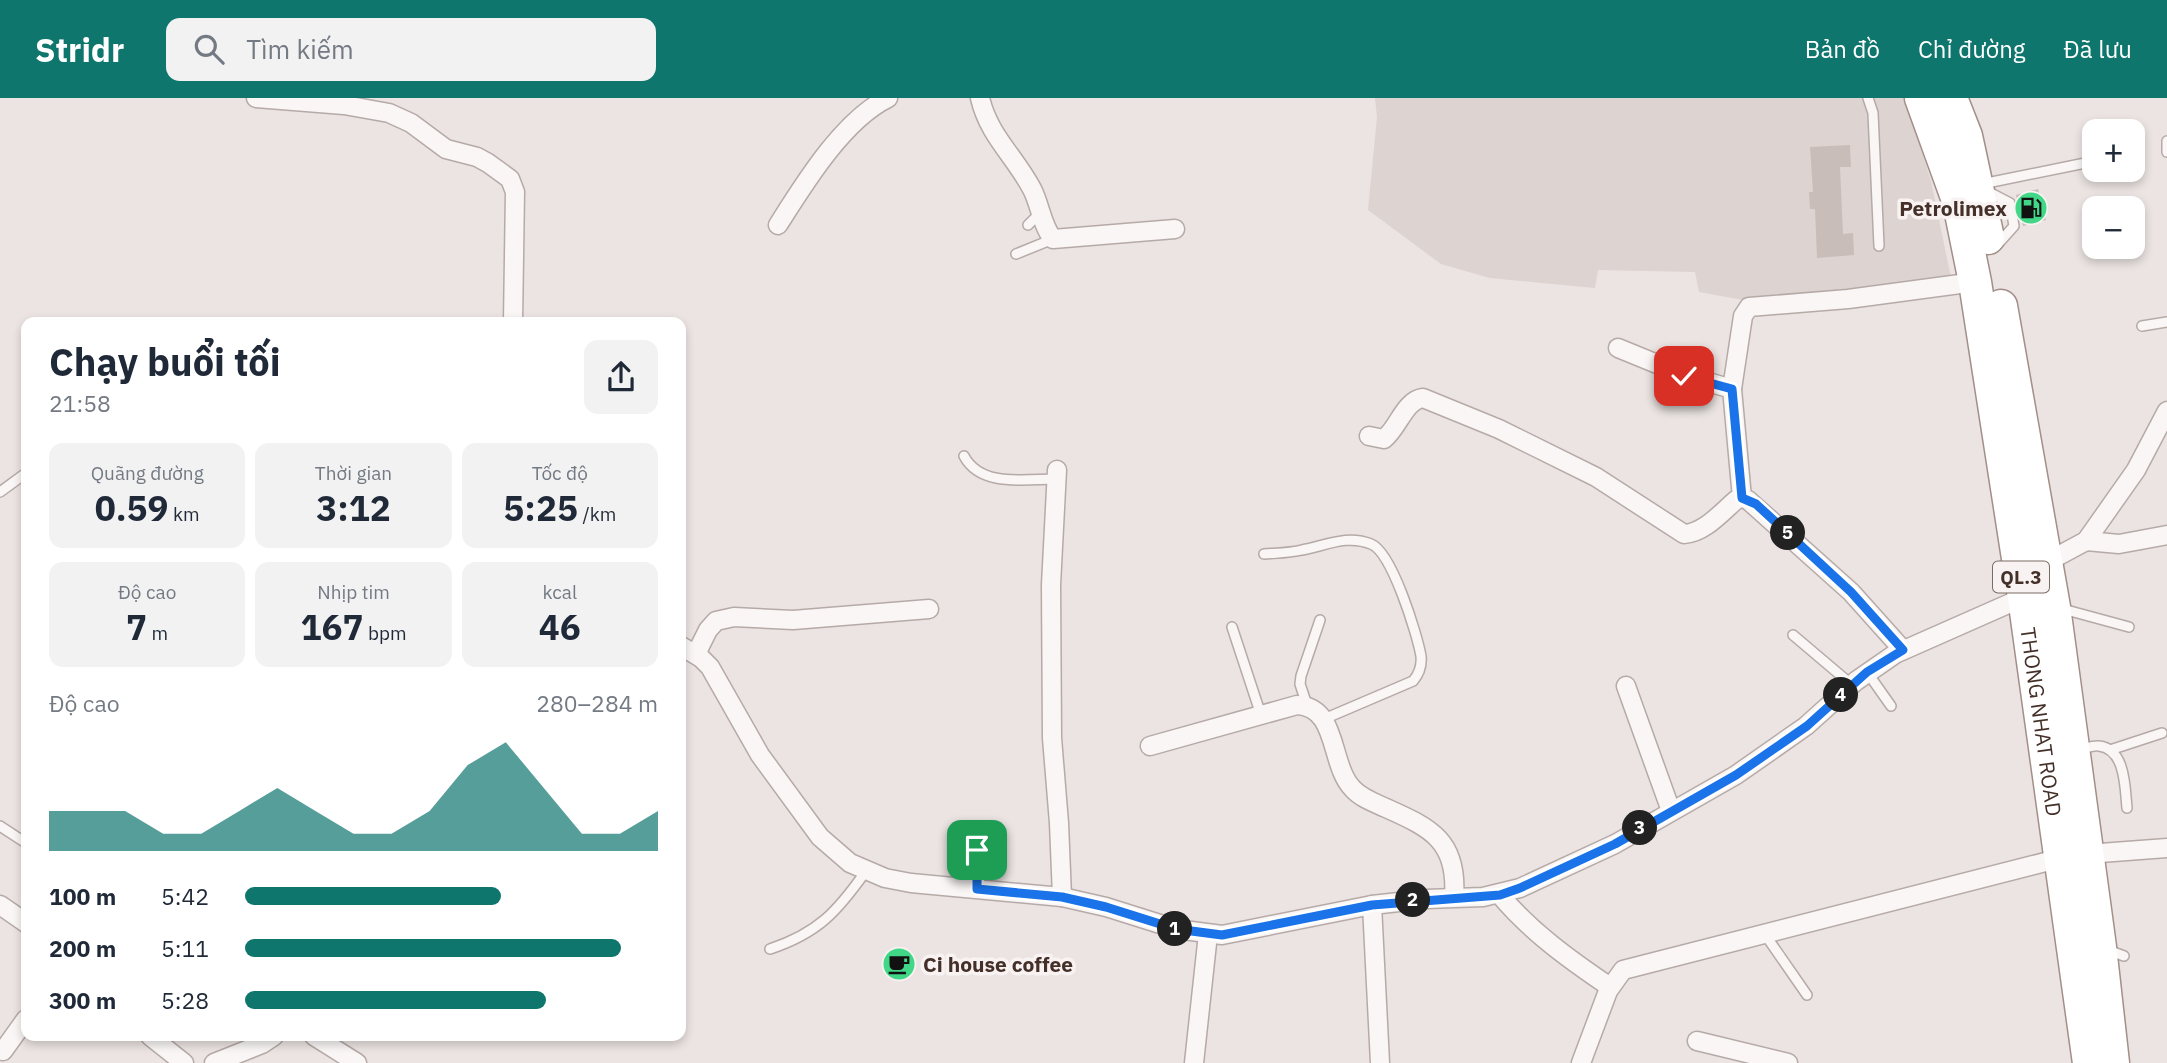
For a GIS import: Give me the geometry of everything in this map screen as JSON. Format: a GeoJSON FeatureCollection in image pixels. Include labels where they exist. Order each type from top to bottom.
{"type":"FeatureCollection","features":[{"type":"Feature","properties":{"kind":"highway","name":"THONG NHAT ROAD"},"geometry":{"type":"LineString","coordinates":[[1921,98],[1959,203],[2044,589],[2074,856],[2089,1063]]}},
{"type":"Feature","properties":{"kind":"highway","name":"THONG NHAT ROAD"},"geometry":{"type":"LineString","coordinates":[[1951,98],[1966,136],[1991,251],[2044,589],[2073,750],[2074,856],[2112,952],[2113,1063]]}},
{"type":"Feature","properties":{"kind":"street"},"geometry":{"type":"LineString","coordinates":[[256,98],[344,105],[389,113],[411,123],[446,149],[477,157],[510,179],[515,192],[513,317]]}},
{"type":"Feature","properties":{"kind":"street"},"geometry":{"type":"LineString","coordinates":[[778,225],[805,183],[852,124],[875,104],[888,98]]}},
{"type":"Feature","properties":{"kind":"street"},"geometry":{"type":"LineString","coordinates":[[980,98],[991,131],[1019,167],[1037,198],[1053,239],[1175,229]]}},
{"type":"Feature","properties":{"kind":"street"},"geometry":{"type":"LineString","coordinates":[[1742,498],[1732,389],[1743,316],[1749,307],[1848,299],[1975,282]]}},
{"type":"Feature","properties":{"kind":"street"},"geometry":{"type":"LineString","coordinates":[[1618,348],[1684,376],[1732,389]]}},
{"type":"Feature","properties":{"kind":"street"},"geometry":{"type":"LineString","coordinates":[[1369,436],[1380,439],[1387,436],[1413,402],[1423,398],[1442,404],[1596,477],[1684,534],[1696,532],[1742,498],[1756,504],[1831,572],[1903,650]]}},
{"type":"Feature","properties":{"kind":"street"},"geometry":{"type":"LineString","coordinates":[[929,609],[793,620],[734,617],[716,621],[688,650],[710,667],[760,755],[820,837],[838,854],[866,871],[911,883],[1062,897],[1106,907],[1176,929],[1208,934],[1247,931],[1372,905],[1500,895],[1537,881],[1615,844],[1736,775],[1807,726],[1867,672],[1903,650],[2044,589],[2086,541],[2136,470],[2167,411]]}},
{"type":"Feature","properties":{"kind":"street"},"geometry":{"type":"LineString","coordinates":[[1056,474],[1051,585],[1052,738],[1062,897]]}},
{"type":"Feature","properties":{"kind":"street"},"geometry":{"type":"LineString","coordinates":[[2086,541],[2119,544],[2167,535]]}},
{"type":"Feature","properties":{"kind":"street"},"geometry":{"type":"LineString","coordinates":[[1626,686],[1671,811]]}},
{"type":"Feature","properties":{"kind":"street"},"geometry":{"type":"LineString","coordinates":[[1150,746],[1297,705],[1307,705],[1324,719],[1341,770],[1354,790],[1430,830],[1446,849],[1456,875],[1454,897]]}},
{"type":"Feature","properties":{"kind":"street"},"geometry":{"type":"LineString","coordinates":[[1581,1063],[1610,987],[1623,970],[2074,856],[2167,848]]}},
{"type":"Feature","properties":{"kind":"street"},"geometry":{"type":"LineString","coordinates":[[1500,895],[1552,947],[1610,987]]}},
{"type":"Feature","properties":{"kind":"street"},"geometry":{"type":"LineString","coordinates":[[0,905],[21,920]]}},
{"type":"Feature","properties":{"kind":"street"},"geometry":{"type":"LineString","coordinates":[[1372,905],[1380,1063]]}},
{"type":"Feature","properties":{"kind":"street"},"geometry":{"type":"LineString","coordinates":[[1194,1063],[1208,934]]}},
{"type":"Feature","properties":{"kind":"street"},"geometry":{"type":"LineString","coordinates":[[3,1051],[21,1026]]}},
{"type":"Feature","properties":{"kind":"street"},"geometry":{"type":"LineString","coordinates":[[156,1041],[184,1063]]}},
{"type":"Feature","properties":{"kind":"street"},"geometry":{"type":"LineString","coordinates":[[214,1063],[266,1041]]}},
{"type":"Feature","properties":{"kind":"street"},"geometry":{"type":"LineString","coordinates":[[322,1041],[357,1063]]}},
{"type":"Feature","properties":{"kind":"street"},"geometry":{"type":"LineString","coordinates":[[1697,1041],[1788,1063]]}},
{"type":"Feature","properties":{"kind":"lane"},"geometry":{"type":"LineString","coordinates":[[1868,98],[1872,113],[1879,246]]}},
{"type":"Feature","properties":{"kind":"lane"},"geometry":{"type":"LineString","coordinates":[[2167,141],[2167,152]]}},
{"type":"Feature","properties":{"kind":"lane"},"geometry":{"type":"LineString","coordinates":[[1977,185],[2082,164]]}},
{"type":"Feature","properties":{"kind":"lane"},"geometry":{"type":"LineString","coordinates":[[1027,225],[1041,212]]}},
{"type":"Feature","properties":{"kind":"lane"},"geometry":{"type":"LineString","coordinates":[[1016,254],[1053,239]]}},
{"type":"Feature","properties":{"kind":"lane"},"geometry":{"type":"LineString","coordinates":[[2142,326],[2167,322]]}},
{"type":"Feature","properties":{"kind":"lane"},"geometry":{"type":"LineString","coordinates":[[1395,407],[1413,402]]}},
{"type":"Feature","properties":{"kind":"lane"},"geometry":{"type":"LineString","coordinates":[[964,456],[968,462],[992,478],[1056,474]]}},
{"type":"Feature","properties":{"kind":"lane"},"geometry":{"type":"LineString","coordinates":[[0,492],[21,477]]}},
{"type":"Feature","properties":{"kind":"lane"},"geometry":{"type":"LineString","coordinates":[[1264,554],[1303,550],[1332,541],[1355,540],[1371,544],[1382,552],[1403,597],[1421,656],[1418,676],[1413,681],[1324,719]]}},
{"type":"Feature","properties":{"kind":"lane"},"geometry":{"type":"LineString","coordinates":[[2044,589],[2129,627]]}},
{"type":"Feature","properties":{"kind":"lane"},"geometry":{"type":"LineString","coordinates":[[1307,705],[1300,684],[1301,676],[1320,620]]}},
{"type":"Feature","properties":{"kind":"lane"},"geometry":{"type":"LineString","coordinates":[[1232,627],[1261,715]]}},
{"type":"Feature","properties":{"kind":"lane"},"geometry":{"type":"LineString","coordinates":[[1793,635],[1852,685]]}},
{"type":"Feature","properties":{"kind":"lane"},"geometry":{"type":"LineString","coordinates":[[1867,672],[1891,706]]}},
{"type":"Feature","properties":{"kind":"lane"},"geometry":{"type":"LineString","coordinates":[[2110,750],[2162,733]]}},
{"type":"Feature","properties":{"kind":"lane"},"geometry":{"type":"LineString","coordinates":[[2073,750],[2099,746],[2110,750],[2117,757],[2127,808]]}},
{"type":"Feature","properties":{"kind":"lane"},"geometry":{"type":"LineString","coordinates":[[0,826],[21,840]]}},
{"type":"Feature","properties":{"kind":"lane"},"geometry":{"type":"LineString","coordinates":[[977,850],[977,889]]}},
{"type":"Feature","properties":{"kind":"lane"},"geometry":{"type":"LineString","coordinates":[[770,949],[797,940],[818,925],[845,901],[866,871]]}},
{"type":"Feature","properties":{"kind":"lane"},"geometry":{"type":"LineString","coordinates":[[1764,933],[1807,995]]}},
{"type":"Feature","properties":{"kind":"shaded area"},"geometry":{"type":"Polygon","coordinates":[[[1375,98],[1905,98],[1931,181],[1951,278],[1851,291],[1743,300],[1699,292],[1695,272],[1598,270],[1595,288],[1490,278],[1441,264],[1368,210],[1377,117],[1375,98]]]}},
{"type":"Feature","properties":{"kind":"building"},"geometry":{"type":"Polygon","coordinates":[[[1850,145],[1851,167],[1840,167],[1843,234],[1853,233],[1854,255],[1817,258],[1815,209],[1810,209],[1809,192],[1813,192],[1810,147],[1850,145]]]}},
{"type":"Feature","properties":{"kind":"building","name":"Petrolimex"},"geometry":{"type":"Polygon","coordinates":[[[2038,189],[2046,220],[2023,226],[2016,195],[2038,189]]]}},
{"type":"Feature","properties":{"kind":"place","name":"Petrolimex"},"geometry":{"type":"Point","coordinates":[2031,208]}},
{"type":"Feature","properties":{"kind":"place","name":"Ci house coffee"},"geometry":{"type":"Point","coordinates":[899,964]}},
{"type":"Feature","properties":{"kind":"route"},"geometry":{"type":"LineString","coordinates":[[977,850],[977,889],[1062,897],[1106,907],[1176,929],[1222,935],[1372,905],[1500,895],[1615,844],[1736,775],[1807,726],[1867,672],[1903,650],[1831,572],[1756,504],[1742,498],[1732,389],[1684,376]]}}]}
